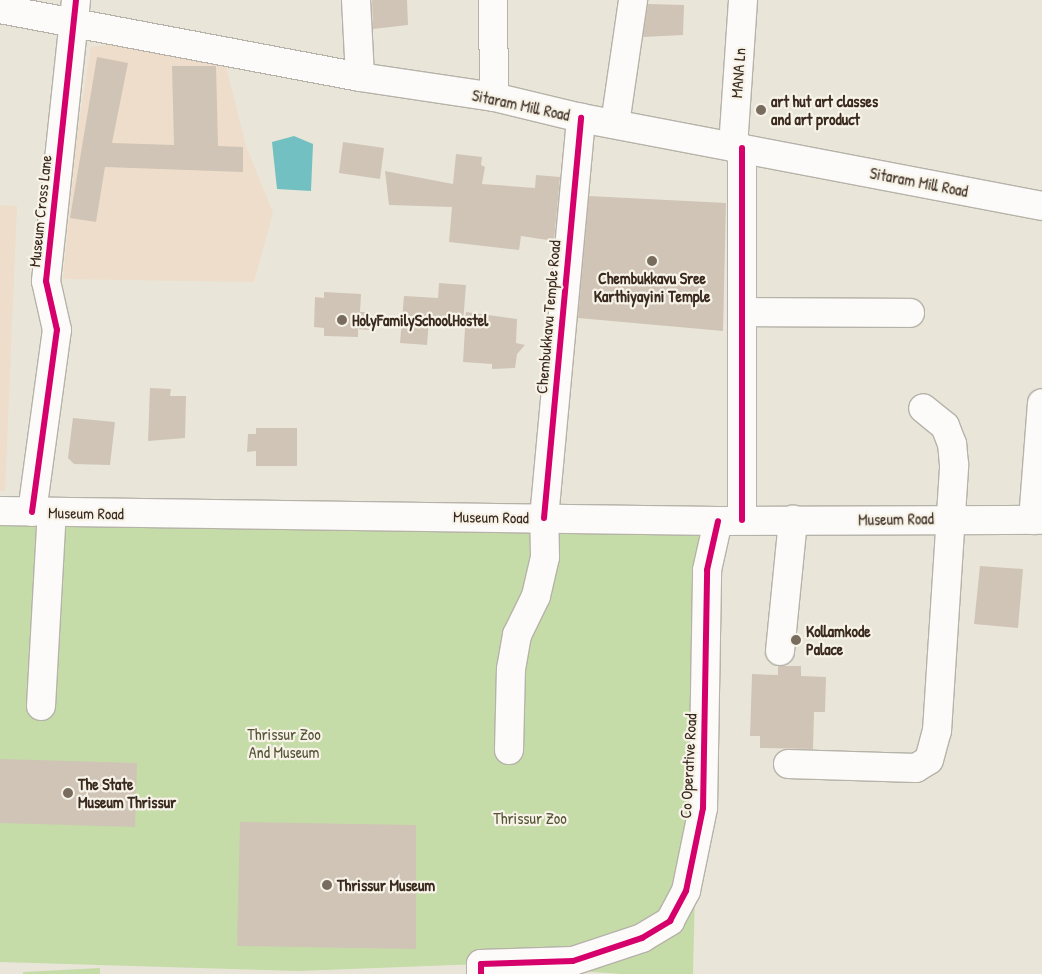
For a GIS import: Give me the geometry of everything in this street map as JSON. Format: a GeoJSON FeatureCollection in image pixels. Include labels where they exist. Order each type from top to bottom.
{"type":"FeatureCollection","features":[{"type":"Feature","properties":{"kind":"street"},"geometry":{"type":"LineString","coordinates":[[356,0],[360,77]]}},
{"type":"Feature","properties":{"kind":"street"},"geometry":{"type":"LineString","coordinates":[[493,0],[494,97]]}},
{"type":"Feature","properties":{"kind":"street"},"geometry":{"type":"LineString","coordinates":[[615,124],[633,0]]}},
{"type":"Feature","properties":{"kind":"street","name":"MANA Ln"},"geometry":{"type":"LineString","coordinates":[[730,520],[742,312],[738,148],[743,0]]}},
{"type":"Feature","properties":{"kind":"street","name":"Sitaram Mill Road"},"geometry":{"type":"LineString","coordinates":[[0,9],[75,11],[360,77],[494,97],[581,118],[1042,206]]}},
{"type":"Feature","properties":{"kind":"street","name":"Museum Cross Lane"},"geometry":{"type":"LineString","coordinates":[[41,706],[42,512],[57,330],[46,281],[75,11]]}},
{"type":"Feature","properties":{"kind":"street","name":"Chembukkavu Temple Road"},"geometry":{"type":"LineString","coordinates":[[509,750],[511,669],[517,635],[536,596],[545,557],[544,518],[581,118]]}},
{"type":"Feature","properties":{"kind":"street"},"geometry":{"type":"LineString","coordinates":[[742,312],[910,313]]}},
{"type":"Feature","properties":{"kind":"street"},"geometry":{"type":"LineString","coordinates":[[1038,520],[1042,403]]}},
{"type":"Feature","properties":{"kind":"street"},"geometry":{"type":"LineString","coordinates":[[788,764],[916,768],[929,760],[937,732],[951,518],[952,444],[945,426],[923,408]]}},
{"type":"Feature","properties":{"kind":"street","name":"Museum Road"},"geometry":{"type":"LineString","coordinates":[[0,511],[730,520],[951,518],[1038,520]]}},
{"type":"Feature","properties":{"kind":"street","name":"Co Operative Road"},"geometry":{"type":"LineString","coordinates":[[481,974],[481,964],[573,961],[642,938],[670,920],[686,891],[702,808],[707,570],[730,520]]}},
{"type":"Feature","properties":{"kind":"street"},"geometry":{"type":"LineString","coordinates":[[780,651],[793,520]]}},
{"type":"Feature","properties":{"kind":"shaded area"},"geometry":{"type":"Polygon","coordinates":[[[139,42],[225,62],[246,146],[273,213],[254,282],[63,279],[77,136],[91,47],[139,42]]]}},
{"type":"Feature","properties":{"kind":"shaded area"},"geometry":{"type":"Polygon","coordinates":[[[0,205],[17,206],[5,491],[0,491],[0,205]]]}},
{"type":"Feature","properties":{"kind":"green space","name":"Thrissur Zoo And Museum"},"geometry":{"type":"Polygon","coordinates":[[[0,510],[704,520],[693,974],[622,974],[481,964],[298,971],[0,962],[0,510]]]}},
{"type":"Feature","properties":{"kind":"green space"},"geometry":{"type":"Polygon","coordinates":[[[100,968],[100,974],[23,974],[23,972],[100,968]]]}},
{"type":"Feature","properties":{"kind":"water"},"geometry":{"type":"Polygon","coordinates":[[[294,136],[313,144],[311,191],[277,189],[272,142],[294,136]]]}},
{"type":"Feature","properties":{"kind":"building"},"geometry":{"type":"Polygon","coordinates":[[[372,0],[407,0],[408,25],[373,29],[372,0]]]}},
{"type":"Feature","properties":{"kind":"building"},"geometry":{"type":"Polygon","coordinates":[[[648,4],[684,5],[683,35],[643,37],[648,4]]]}},
{"type":"Feature","properties":{"kind":"building"},"geometry":{"type":"Polygon","coordinates":[[[97,57],[128,63],[112,143],[174,145],[172,66],[216,66],[218,146],[243,147],[243,172],[105,167],[96,222],[70,218],[97,57]]]}},
{"type":"Feature","properties":{"kind":"building"},"geometry":{"type":"Polygon","coordinates":[[[343,142],[384,148],[380,179],[339,173],[343,142]]]}},
{"type":"Feature","properties":{"kind":"building"},"geometry":{"type":"Polygon","coordinates":[[[456,154],[482,157],[481,165],[485,167],[482,184],[535,188],[536,175],[560,177],[554,241],[521,236],[519,250],[449,242],[452,207],[389,205],[385,171],[453,184],[456,154]]]}},
{"type":"Feature","properties":{"kind":"building","name":"Chembukkavu Sree Karthiyayini Temple"},"geometry":{"type":"Polygon","coordinates":[[[589,196],[726,203],[723,331],[578,318],[589,196]]]}},
{"type":"Feature","properties":{"kind":"building"},"geometry":{"type":"Polygon","coordinates":[[[439,283],[466,285],[463,323],[429,320],[427,345],[400,343],[404,296],[438,298],[439,283]]]}},
{"type":"Feature","properties":{"kind":"building","name":"HolyFamilySchoolHostel"},"geometry":{"type":"Polygon","coordinates":[[[324,292],[361,294],[360,312],[369,312],[369,330],[358,329],[358,337],[324,336],[324,328],[314,327],[315,297],[324,298],[324,292]]]}},
{"type":"Feature","properties":{"kind":"building"},"geometry":{"type":"Polygon","coordinates":[[[466,312],[517,319],[516,343],[525,345],[517,354],[515,368],[492,369],[492,364],[463,362],[466,312]]]}},
{"type":"Feature","properties":{"kind":"building"},"geometry":{"type":"Polygon","coordinates":[[[150,388],[171,389],[170,396],[186,396],[185,438],[148,441],[150,388]]]}},
{"type":"Feature","properties":{"kind":"building"},"geometry":{"type":"Polygon","coordinates":[[[73,418],[115,422],[110,465],[74,464],[68,458],[73,418]]]}},
{"type":"Feature","properties":{"kind":"building"},"geometry":{"type":"Polygon","coordinates":[[[256,428],[297,428],[297,466],[256,466],[256,451],[247,452],[248,434],[256,434],[256,428]]]}},
{"type":"Feature","properties":{"kind":"building"},"geometry":{"type":"Polygon","coordinates":[[[980,566],[1023,569],[1018,628],[974,624],[980,566]]]}},
{"type":"Feature","properties":{"kind":"building"},"geometry":{"type":"Polygon","coordinates":[[[778,666],[801,666],[801,676],[826,677],[825,712],[814,712],[813,749],[760,748],[760,736],[750,736],[752,674],[778,675],[778,666]]]}},
{"type":"Feature","properties":{"kind":"building","name":"The State Museum Thrissur"},"geometry":{"type":"Polygon","coordinates":[[[0,759],[137,763],[135,827],[0,823],[0,759]]]}},
{"type":"Feature","properties":{"kind":"building","name":"Thrissur Museum"},"geometry":{"type":"Polygon","coordinates":[[[240,822],[416,825],[416,949],[237,946],[240,822]]]}},
{"type":"Feature","properties":{"kind":"cycle path"},"geometry":{"type":"LineString","coordinates":[[32,512],[57,330],[46,281],[76,0]]}},
{"type":"Feature","properties":{"kind":"cycle path"},"geometry":{"type":"LineString","coordinates":[[544,518],[581,118]]}},
{"type":"Feature","properties":{"kind":"cycle path"},"geometry":{"type":"LineString","coordinates":[[742,148],[742,520]]}},
{"type":"Feature","properties":{"kind":"cycle path"},"geometry":{"type":"LineString","coordinates":[[481,974],[481,964],[573,961],[642,938],[670,921],[686,891],[703,808],[707,570],[718,521]]}},
{"type":"Feature","properties":{"kind":"place","name":"art hut art classes and art product"},"geometry":{"type":"Point","coordinates":[761,110]}},
{"type":"Feature","properties":{"kind":"place","name":"Chembukkavu Sree Karthiyayini Temple"},"geometry":{"type":"Point","coordinates":[652,261]}},
{"type":"Feature","properties":{"kind":"place","name":"HolyFamilySchoolHostel"},"geometry":{"type":"Point","coordinates":[342,320]}},
{"type":"Feature","properties":{"kind":"place","name":"Kollamkode Palace"},"geometry":{"type":"Point","coordinates":[796,640]}},
{"type":"Feature","properties":{"kind":"place","name":"The State Museum Thrissur"},"geometry":{"type":"Point","coordinates":[68,793]}},
{"type":"Feature","properties":{"kind":"place","name":"Thrissur Museum"},"geometry":{"type":"Point","coordinates":[327,885]}},
{"type":"Feature","properties":{"kind":"park label","name":"Thrissur Zoo"},"geometry":{"type":"Point","coordinates":[530,818]}}]}
